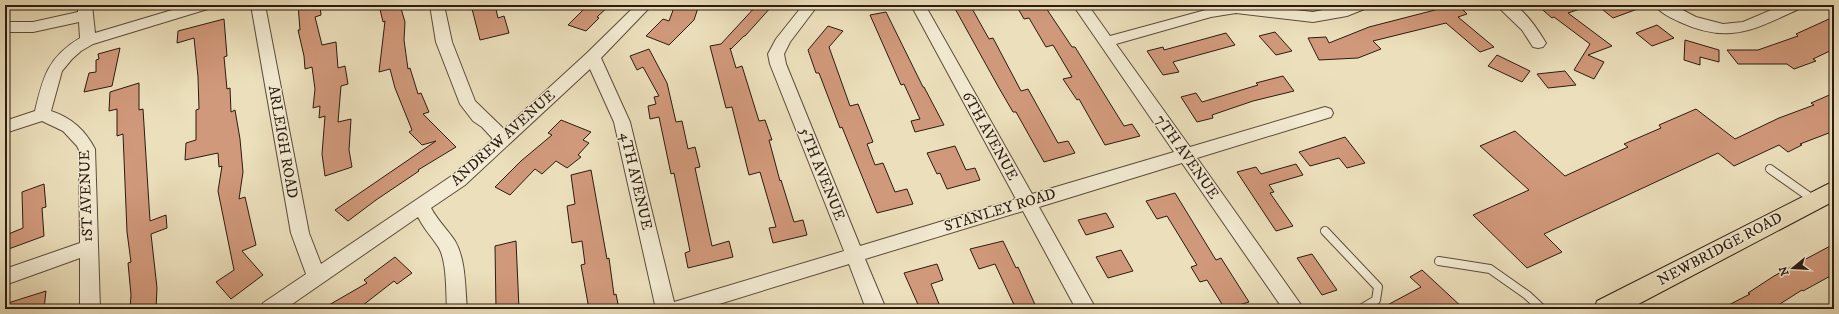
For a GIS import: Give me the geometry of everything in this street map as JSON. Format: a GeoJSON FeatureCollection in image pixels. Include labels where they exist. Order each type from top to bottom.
{"type":"FeatureCollection","features":[{"type":"Feature","properties":{"kind":"main road","name":"NEWBRIDGE ROAD"},"geometry":{"type":"LineString","coordinates":[[1606,309],[1834,190]]}},
{"type":"Feature","properties":{"kind":"street"},"geometry":{"type":"LineString","coordinates":[[5,127],[42,115],[49,84],[57,65],[70,49],[88,40],[206,5]]}},
{"type":"Feature","properties":{"kind":"street","name":"ARLEIGH ROAD"},"geometry":{"type":"LineString","coordinates":[[258,5],[300,233],[317,277]]}},
{"type":"Feature","properties":{"kind":"street"},"geometry":{"type":"LineString","coordinates":[[437,5],[444,42],[468,104],[479,117],[488,123],[503,139]]}},
{"type":"Feature","properties":{"kind":"street","name":"ANDREW AVENUE"},"geometry":{"type":"LineString","coordinates":[[270,309],[459,180],[593,57],[645,5]]}},
{"type":"Feature","properties":{"kind":"street","name":"5TH AVENUE"},"geometry":{"type":"LineString","coordinates":[[811,5],[784,39],[776,54],[778,64],[876,309]]}},
{"type":"Feature","properties":{"kind":"street","name":"6TH AVENUE"},"geometry":{"type":"LineString","coordinates":[[918,5],[1086,309]]}},
{"type":"Feature","properties":{"kind":"street","name":"7TH AVENUE"},"geometry":{"type":"LineString","coordinates":[[1080,5],[1294,309]]}},
{"type":"Feature","properties":{"kind":"street"},"geometry":{"type":"LineString","coordinates":[[1106,42],[1211,12],[1236,8],[1313,17],[1335,14],[1362,5]]}},
{"type":"Feature","properties":{"kind":"street"},"geometry":{"type":"LineString","coordinates":[[1504,5],[1520,18],[1538,42]]}},
{"type":"Feature","properties":{"kind":"street"},"geometry":{"type":"LineString","coordinates":[[1662,5],[1694,22],[1715,28],[1730,29],[1744,26],[1796,5]]}},
{"type":"Feature","properties":{"kind":"street"},"geometry":{"type":"LineString","coordinates":[[5,27],[33,27],[86,10],[88,40]]}},
{"type":"Feature","properties":{"kind":"street","name":"4TH AVENUE"},"geometry":{"type":"LineString","coordinates":[[593,57],[622,122],[666,309]]}},
{"type":"Feature","properties":{"kind":"street","name":"STANLEY ROAD"},"geometry":{"type":"LineString","coordinates":[[676,309],[1325,112]]}},
{"type":"Feature","properties":{"kind":"street","name":"1ST AVENUE"},"geometry":{"type":"LineString","coordinates":[[42,115],[56,118],[77,132],[87,149],[90,309]]}},
{"type":"Feature","properties":{"kind":"street"},"geometry":{"type":"LineString","coordinates":[[421,205],[431,224],[448,246],[453,266],[457,309]]}},
{"type":"Feature","properties":{"kind":"street"},"geometry":{"type":"LineString","coordinates":[[5,277],[88,248]]}},
{"type":"Feature","properties":{"kind":"lane"},"geometry":{"type":"LineString","coordinates":[[1770,169],[1814,200]]}},
{"type":"Feature","properties":{"kind":"lane"},"geometry":{"type":"LineString","coordinates":[[1325,231],[1378,288],[1376,300],[1361,309]]}},
{"type":"Feature","properties":{"kind":"lane"},"geometry":{"type":"LineString","coordinates":[[1439,262],[1490,269],[1527,295],[1542,309]]}},
{"type":"Feature","properties":{"kind":"building"},"geometry":{"type":"Polygon","coordinates":[[[298,5],[320,5],[321,15],[315,17],[322,45],[336,42],[338,68],[345,66],[348,84],[341,86],[338,122],[351,119],[349,150],[352,167],[325,176],[322,154],[325,116],[319,118],[320,106],[313,108],[315,89],[312,67],[305,69],[304,56],[298,30],[300,30],[298,5]]]}},
{"type":"Feature","properties":{"kind":"building"},"geometry":{"type":"Polygon","coordinates":[[[379,5],[400,5],[405,22],[404,40],[408,69],[410,68],[418,94],[421,93],[429,112],[423,114],[456,147],[418,170],[419,171],[348,221],[335,210],[436,141],[422,145],[409,132],[412,130],[395,88],[390,69],[379,72],[385,21],[383,22],[379,5]]]}},
{"type":"Feature","properties":{"kind":"building"},"geometry":{"type":"Polygon","coordinates":[[[471,5],[495,5],[498,18],[504,16],[509,33],[480,40],[471,5]]]}},
{"type":"Feature","properties":{"kind":"building"},"geometry":{"type":"Polygon","coordinates":[[[588,5],[610,5],[597,17],[599,18],[586,31],[568,25],[588,5]]]}},
{"type":"Feature","properties":{"kind":"building"},"geometry":{"type":"Polygon","coordinates":[[[675,5],[699,5],[694,20],[669,45],[646,36],[663,19],[669,21],[675,5]]]}},
{"type":"Feature","properties":{"kind":"building"},"geometry":{"type":"Polygon","coordinates":[[[757,5],[773,5],[745,36],[731,49],[730,48],[736,68],[742,66],[759,121],[765,120],[772,140],[769,140],[780,181],[781,180],[794,222],[803,220],[807,235],[773,243],[769,228],[776,227],[760,172],[749,175],[732,107],[726,108],[710,46],[721,44],[757,5]]]}},
{"type":"Feature","properties":{"kind":"building"},"geometry":{"type":"Polygon","coordinates":[[[953,5],[970,5],[989,39],[993,38],[1021,91],[1028,89],[1058,143],[1068,141],[1075,153],[1044,162],[1016,112],[1013,112],[999,88],[953,5]]]}},
{"type":"Feature","properties":{"kind":"building"},"geometry":{"type":"Polygon","coordinates":[[[1016,5],[1044,5],[1072,47],[1075,47],[1124,126],[1132,124],[1140,136],[1105,145],[1079,99],[1077,100],[1063,79],[1072,77],[1053,45],[1046,47],[1029,18],[1024,19],[1016,5]]]}},
{"type":"Feature","properties":{"kind":"building"},"geometry":{"type":"Polygon","coordinates":[[[1445,5],[1458,5],[1467,14],[1458,17],[1494,47],[1480,52],[1446,23],[1373,41],[1381,49],[1358,58],[1319,60],[1308,38],[1326,37],[1329,43],[1369,27],[1435,10],[1433,8],[1445,5]]]}},
{"type":"Feature","properties":{"kind":"building"},"geometry":{"type":"Polygon","coordinates":[[[1537,5],[1583,5],[1583,8],[1568,13],[1612,46],[1588,55],[1604,62],[1594,79],[1574,70],[1590,44],[1554,17],[1552,18],[1537,5]]]}},
{"type":"Feature","properties":{"kind":"building"},"geometry":{"type":"Polygon","coordinates":[[[1597,5],[1643,5],[1643,7],[1613,18],[1597,5]]]}},
{"type":"Feature","properties":{"kind":"building"},"geometry":{"type":"Polygon","coordinates":[[[886,12],[923,87],[944,125],[915,132],[911,121],[920,119],[904,84],[901,85],[870,15],[886,12]]]}},
{"type":"Feature","properties":{"kind":"building"},"geometry":{"type":"Polygon","coordinates":[[[224,19],[227,56],[224,57],[227,89],[230,88],[231,112],[235,110],[240,139],[243,172],[239,199],[245,197],[256,245],[242,251],[263,275],[231,299],[216,282],[234,270],[218,191],[222,166],[219,167],[218,153],[185,160],[186,143],[196,140],[196,110],[199,109],[198,77],[194,38],[177,43],[178,31],[224,19]]]}},
{"type":"Feature","properties":{"kind":"building"},"geometry":{"type":"Polygon","coordinates":[[[1829,19],[1834,22],[1834,49],[1813,59],[1816,61],[1794,69],[1787,64],[1738,64],[1727,50],[1758,50],[1798,36],[1796,34],[1829,19]]]}},
{"type":"Feature","properties":{"kind":"building"},"geometry":{"type":"Polygon","coordinates":[[[1657,25],[1674,38],[1652,46],[1636,33],[1657,25]]]}},
{"type":"Feature","properties":{"kind":"building"},"geometry":{"type":"Polygon","coordinates":[[[828,26],[843,31],[829,47],[850,106],[858,104],[873,142],[867,144],[875,165],[883,163],[895,192],[907,189],[913,204],[877,213],[842,127],[840,128],[819,73],[816,73],[808,50],[828,26]]]}},
{"type":"Feature","properties":{"kind":"building"},"geometry":{"type":"Polygon","coordinates":[[[1275,32],[1292,51],[1276,55],[1259,36],[1275,32]]]}},
{"type":"Feature","properties":{"kind":"building"},"geometry":{"type":"Polygon","coordinates":[[[1226,33],[1235,45],[1173,62],[1179,72],[1163,75],[1147,51],[1163,47],[1164,50],[1226,33]]]}},
{"type":"Feature","properties":{"kind":"building"},"geometry":{"type":"Polygon","coordinates":[[[1685,40],[1719,50],[1719,62],[1700,57],[1700,65],[1684,60],[1685,40]]]}},
{"type":"Feature","properties":{"kind":"building"},"geometry":{"type":"Polygon","coordinates":[[[120,48],[112,86],[84,92],[89,73],[96,72],[96,60],[99,59],[98,54],[120,48]]]}},
{"type":"Feature","properties":{"kind":"building"},"geometry":{"type":"Polygon","coordinates":[[[649,49],[667,83],[676,122],[682,121],[688,149],[695,147],[700,167],[695,168],[712,246],[729,241],[733,257],[688,268],[685,253],[690,251],[674,173],[671,174],[659,117],[650,119],[648,106],[656,104],[654,97],[659,96],[643,67],[637,70],[630,56],[649,49]]]}},
{"type":"Feature","properties":{"kind":"building"},"geometry":{"type":"Polygon","coordinates":[[[1497,55],[1530,71],[1522,82],[1488,66],[1497,55]]]}},
{"type":"Feature","properties":{"kind":"building"},"geometry":{"type":"Polygon","coordinates":[[[1565,71],[1576,85],[1548,88],[1537,74],[1565,71]]]}},
{"type":"Feature","properties":{"kind":"building"},"geometry":{"type":"Polygon","coordinates":[[[1283,76],[1294,91],[1253,101],[1212,115],[1213,118],[1197,122],[1181,97],[1196,93],[1202,102],[1258,85],[1256,83],[1283,76]]]}},
{"type":"Feature","properties":{"kind":"building"},"geometry":{"type":"Polygon","coordinates":[[[139,83],[139,110],[143,109],[150,221],[166,215],[167,228],[151,234],[157,288],[156,309],[130,309],[131,295],[128,263],[131,262],[127,232],[123,134],[117,136],[117,109],[109,111],[110,92],[139,83]]]}},
{"type":"Feature","properties":{"kind":"building"},"geometry":{"type":"Polygon","coordinates":[[[1834,93],[1834,131],[1800,144],[1802,145],[1788,152],[1779,145],[1734,166],[1718,153],[1544,234],[1562,252],[1527,268],[1473,215],[1529,190],[1480,146],[1515,131],[1565,176],[1628,147],[1624,144],[1661,128],[1659,125],[1696,109],[1735,139],[1779,118],[1814,105],[1811,103],[1834,93]]]}},
{"type":"Feature","properties":{"kind":"building"},"geometry":{"type":"Polygon","coordinates":[[[561,120],[591,132],[583,140],[589,143],[578,155],[581,157],[567,168],[556,161],[542,174],[535,169],[510,195],[495,187],[521,161],[552,135],[548,133],[561,120]]]}},
{"type":"Feature","properties":{"kind":"building"},"geometry":{"type":"Polygon","coordinates":[[[1345,137],[1365,163],[1347,168],[1339,158],[1310,166],[1299,152],[1345,137]]]}},
{"type":"Feature","properties":{"kind":"building"},"geometry":{"type":"Polygon","coordinates":[[[955,146],[966,170],[975,168],[980,180],[947,189],[940,173],[937,174],[927,153],[955,146]]]}},
{"type":"Feature","properties":{"kind":"building"},"geometry":{"type":"Polygon","coordinates":[[[1296,164],[1303,175],[1269,185],[1274,192],[1270,193],[1293,226],[1276,231],[1237,172],[1256,167],[1261,174],[1296,164]]]}},
{"type":"Feature","properties":{"kind":"building"},"geometry":{"type":"Polygon","coordinates":[[[591,170],[607,259],[609,258],[614,295],[616,294],[619,309],[589,309],[581,265],[585,264],[582,241],[572,243],[567,206],[575,204],[571,175],[591,170]]]}},
{"type":"Feature","properties":{"kind":"building"},"geometry":{"type":"Polygon","coordinates":[[[44,184],[46,207],[42,208],[44,236],[6,250],[6,235],[23,228],[22,192],[44,184]]]}},
{"type":"Feature","properties":{"kind":"building"},"geometry":{"type":"Polygon","coordinates":[[[1175,193],[1216,260],[1221,258],[1249,302],[1225,309],[1207,280],[1200,282],[1191,267],[1197,265],[1167,216],[1157,219],[1146,201],[1175,193]]]}},
{"type":"Feature","properties":{"kind":"building"},"geometry":{"type":"Polygon","coordinates":[[[1106,213],[1114,227],[1086,235],[1078,220],[1106,213]]]}},
{"type":"Feature","properties":{"kind":"building"},"geometry":{"type":"Polygon","coordinates":[[[516,241],[519,309],[496,309],[495,246],[516,241]]]}},
{"type":"Feature","properties":{"kind":"building"},"geometry":{"type":"Polygon","coordinates":[[[1003,241],[1016,268],[1018,267],[1037,309],[1016,309],[995,264],[979,269],[970,249],[1003,241]]]}},
{"type":"Feature","properties":{"kind":"building"},"geometry":{"type":"Polygon","coordinates":[[[1834,244],[1834,274],[1803,291],[1802,290],[1772,309],[1721,309],[1750,294],[1748,293],[1774,276],[1834,244]]]}},
{"type":"Feature","properties":{"kind":"building"},"geometry":{"type":"Polygon","coordinates":[[[1121,250],[1133,271],[1108,278],[1096,257],[1121,250]]]}},
{"type":"Feature","properties":{"kind":"building"},"geometry":{"type":"Polygon","coordinates":[[[1312,254],[1337,290],[1322,295],[1297,258],[1312,254]]]}},
{"type":"Feature","properties":{"kind":"building"},"geometry":{"type":"Polygon","coordinates":[[[395,257],[412,273],[397,284],[394,281],[358,309],[322,309],[367,283],[364,280],[395,257]]]}},
{"type":"Feature","properties":{"kind":"building"},"geometry":{"type":"Polygon","coordinates":[[[937,264],[943,280],[931,284],[941,309],[920,309],[904,273],[937,264]]]}},
{"type":"Feature","properties":{"kind":"building"},"geometry":{"type":"Polygon","coordinates":[[[1422,270],[1464,309],[1380,309],[1421,287],[1410,277],[1422,270]]]}},
{"type":"Feature","properties":{"kind":"building"},"geometry":{"type":"Polygon","coordinates":[[[46,291],[44,309],[5,309],[5,304],[46,291]]]}}]}
